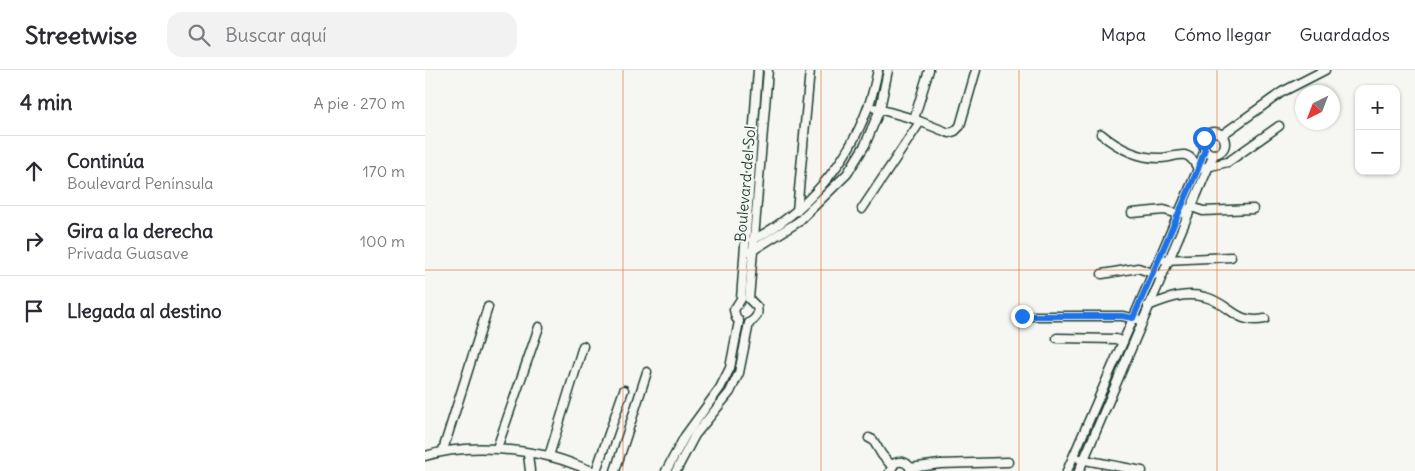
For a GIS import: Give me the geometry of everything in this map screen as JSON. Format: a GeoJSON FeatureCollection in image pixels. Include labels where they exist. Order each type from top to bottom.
{"type":"FeatureCollection","features":[{"type":"Feature","properties":{"kind":"street","name":"Boulevard del Sol"},"geometry":{"type":"LineString","coordinates":[[745,299],[743,255],[758,70]]}},
{"type":"Feature","properties":{"kind":"street","name":"Boulevard del Sol"},"geometry":{"type":"LineString","coordinates":[[745,299],[755,240],[768,70]]}},
{"type":"Feature","properties":{"kind":"street"},"geometry":{"type":"LineString","coordinates":[[797,211],[810,70]]}},
{"type":"Feature","properties":{"kind":"street"},"geometry":{"type":"LineString","coordinates":[[745,243],[755,240],[797,211],[819,189],[839,164],[868,107],[878,70]]}},
{"type":"Feature","properties":{"kind":"street"},"geometry":{"type":"LineString","coordinates":[[743,255],[753,251],[798,222],[847,174],[865,145],[880,109],[887,70]]}},
{"type":"Feature","properties":{"kind":"street"},"geometry":{"type":"LineString","coordinates":[[862,209],[917,120],[929,70]]}},
{"type":"Feature","properties":{"kind":"street"},"geometry":{"type":"LineString","coordinates":[[868,107],[917,120],[949,133],[955,131],[960,126],[976,70]]}},
{"type":"Feature","properties":{"kind":"street"},"geometry":{"type":"LineString","coordinates":[[1222,135],[1282,92],[1325,70]]}},
{"type":"Feature","properties":{"kind":"street"},"geometry":{"type":"LineString","coordinates":[[1198,169],[1229,162],[1279,126]]}},
{"type":"Feature","properties":{"kind":"street"},"geometry":{"type":"LineString","coordinates":[[1067,471],[1198,169],[1205,149],[1203,142],[1206,135],[1212,132],[1222,135]]}},
{"type":"Feature","properties":{"kind":"street"},"geometry":{"type":"LineString","coordinates":[[1101,134],[1119,148],[1141,156],[1170,158],[1183,155],[1191,158],[1198,169]]}},
{"type":"Feature","properties":{"kind":"street"},"geometry":{"type":"LineString","coordinates":[[1205,149],[1214,154],[1221,152],[1225,145],[1222,135]]}},
{"type":"Feature","properties":{"kind":"street"},"geometry":{"type":"LineString","coordinates":[[1079,471],[1214,154]]}},
{"type":"Feature","properties":{"kind":"street"},"geometry":{"type":"LineString","coordinates":[[1132,214],[1165,210],[1179,214],[1192,207],[1203,211],[1253,210]]}},
{"type":"Feature","properties":{"kind":"street"},"geometry":{"type":"LineString","coordinates":[[1158,262],[1169,259],[1231,257]]}},
{"type":"Feature","properties":{"kind":"street"},"geometry":{"type":"LineString","coordinates":[[1102,274],[1138,268],[1162,276]]}},
{"type":"Feature","properties":{"kind":"street"},"geometry":{"type":"LineString","coordinates":[[1138,309],[1179,296],[1193,295],[1205,296],[1220,302],[1247,320],[1265,319]]}},
{"type":"Feature","properties":{"kind":"street"},"geometry":{"type":"LineString","coordinates":[[665,471],[685,436],[720,388],[730,368],[739,321],[734,310],[745,299],[755,303],[758,310],[756,317],[749,322],[739,373],[730,392],[695,435],[676,471]]}},
{"type":"Feature","properties":{"kind":"street"},"geometry":{"type":"LineString","coordinates":[[443,450],[488,307]]}},
{"type":"Feature","properties":{"kind":"street"},"geometry":{"type":"LineString","coordinates":[[1022,316],[1122,316],[1143,320]]}},
{"type":"Feature","properties":{"kind":"street"},"geometry":{"type":"LineString","coordinates":[[497,448],[539,326]]}},
{"type":"Feature","properties":{"kind":"street"},"geometry":{"type":"LineString","coordinates":[[1057,338],[1116,339],[1123,342]]}},
{"type":"Feature","properties":{"kind":"street"},"geometry":{"type":"LineString","coordinates":[[549,456],[568,400],[583,346]]}},
{"type":"Feature","properties":{"kind":"street"},"geometry":{"type":"LineString","coordinates":[[615,471],[647,372]]}},
{"type":"Feature","properties":{"kind":"street"},"geometry":{"type":"LineString","coordinates":[[596,471],[624,390]]}},
{"type":"Feature","properties":{"kind":"street"},"geometry":{"type":"LineString","coordinates":[[869,438],[873,440],[891,468],[898,462],[902,462],[911,469],[940,464],[1008,462]]}},
{"type":"Feature","properties":{"kind":"street"},"geometry":{"type":"LineString","coordinates":[[425,456],[443,450],[497,448],[549,456],[592,471]]}},
{"type":"Feature","properties":{"kind":"street"},"geometry":{"type":"LineString","coordinates":[[528,454],[531,471]]}},
{"type":"Feature","properties":{"kind":"street"},"geometry":{"type":"LineString","coordinates":[[1073,458],[1142,471]]}},
{"type":"Feature","properties":{"kind":"route"},"geometry":{"type":"LineString","coordinates":[[1022,316],[1122,316],[1133,318],[1198,169],[1205,149],[1203,146],[1204,138]]}}]}
